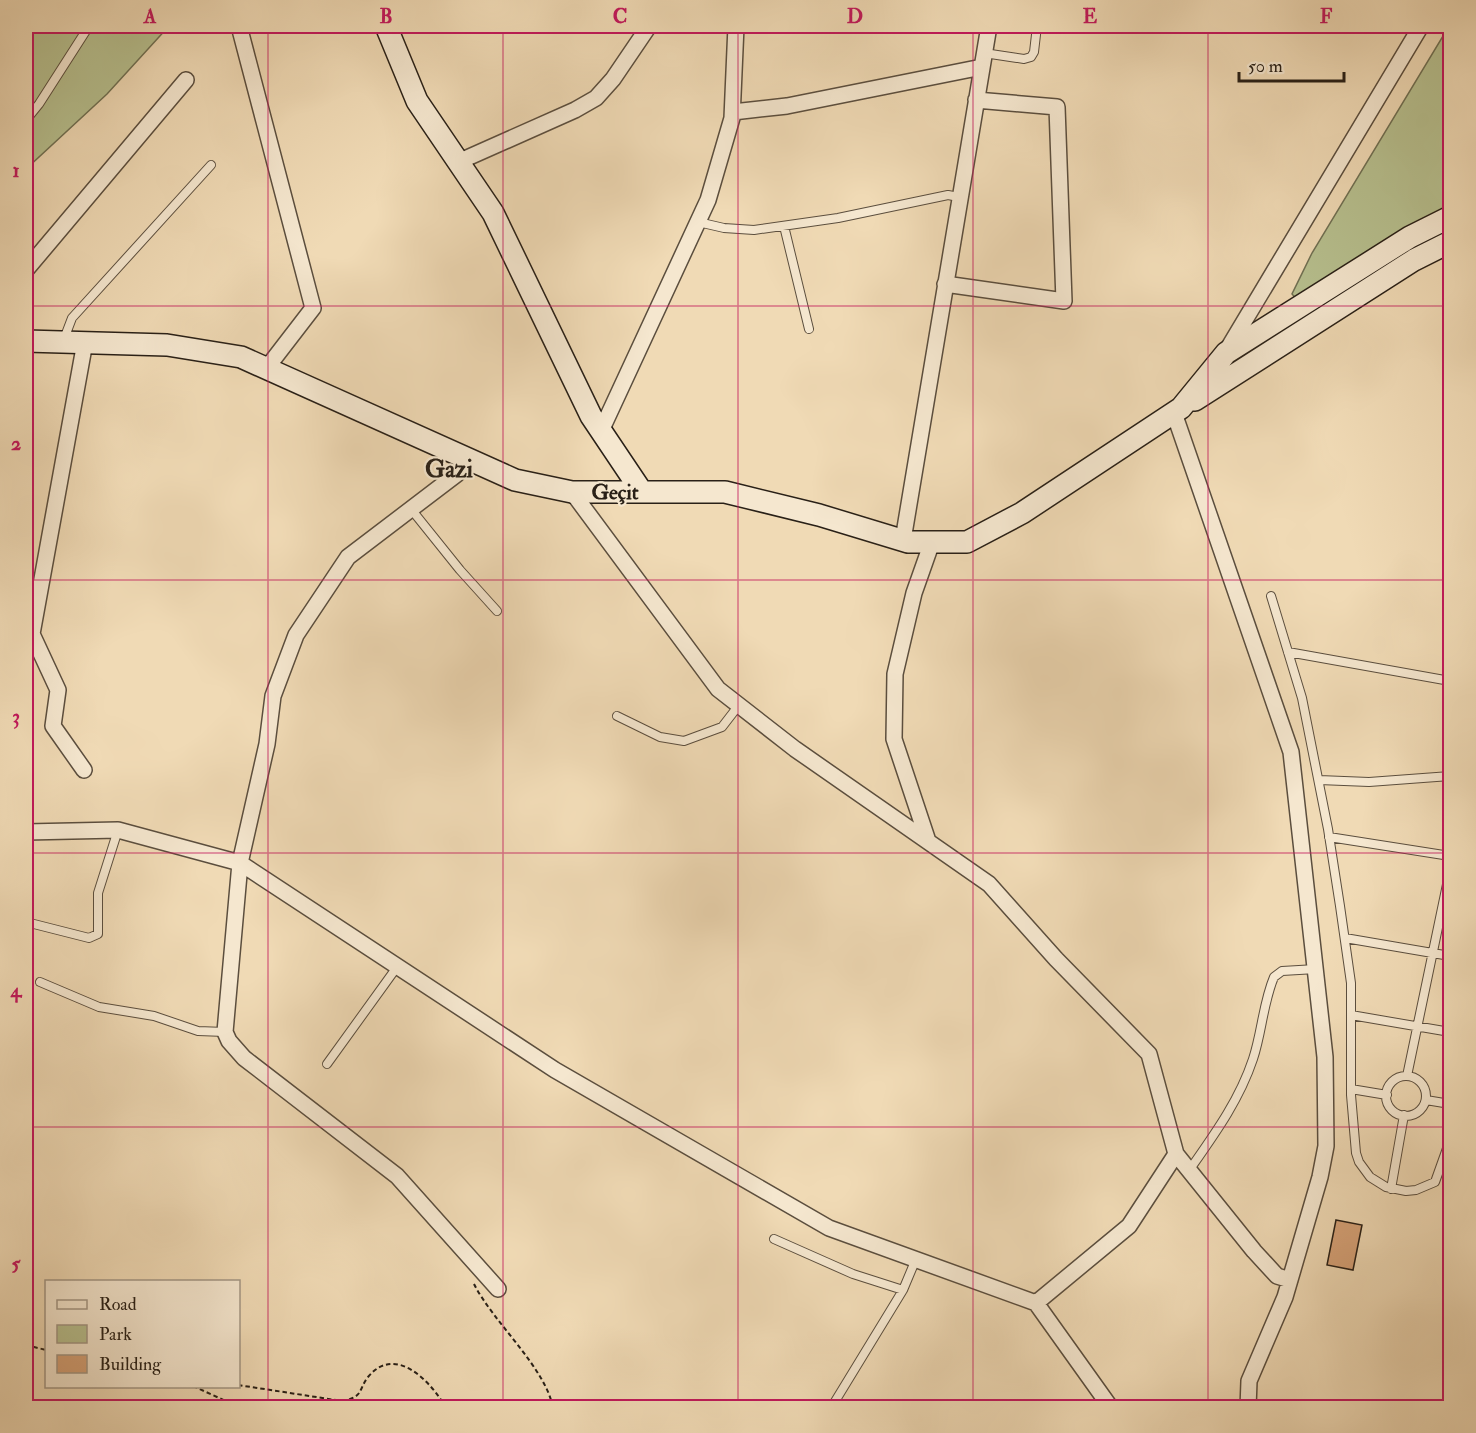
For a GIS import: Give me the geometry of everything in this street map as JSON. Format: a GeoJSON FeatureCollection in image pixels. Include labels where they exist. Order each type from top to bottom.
{"type":"FeatureCollection","features":[{"type":"Feature","properties":{"kind":"street"},"geometry":{"type":"LineString","coordinates":[[239,26],[313,308],[266,369]]}},
{"type":"Feature","properties":{"kind":"street"},"geometry":{"type":"LineString","coordinates":[[386,26],[417,101],[493,213],[591,416],[642,492]]}},
{"type":"Feature","properties":{"kind":"street"},"geometry":{"type":"LineString","coordinates":[[458,162],[575,110],[596,98],[613,79],[649,26]]}},
{"type":"Feature","properties":{"kind":"street"},"geometry":{"type":"LineString","coordinates":[[601,431],[708,200],[733,112],[736,26]]}},
{"type":"Feature","properties":{"kind":"street"},"geometry":{"type":"LineString","coordinates":[[903,540],[989,26]]}},
{"type":"Feature","properties":{"kind":"street"},"geometry":{"type":"LineString","coordinates":[[1178,410],[1226,353],[1421,26]]}},
{"type":"Feature","properties":{"kind":"street"},"geometry":{"type":"LineString","coordinates":[[733,112],[787,106],[983,60]]}},
{"type":"Feature","properties":{"kind":"street"},"geometry":{"type":"LineString","coordinates":[[26,270],[186,80]]}},
{"type":"Feature","properties":{"kind":"street"},"geometry":{"type":"LineString","coordinates":[[945,284],[1064,302],[1057,107],[976,100]]}},
{"type":"Feature","properties":{"kind":"street"},"geometry":{"type":"LineString","coordinates":[[1226,353],[1410,237],[1450,217]]}},
{"type":"Feature","properties":{"kind":"street"},"geometry":{"type":"LineString","coordinates":[[26,341],[166,345],[241,357],[514,480],[572,492],[725,492],[819,515],[903,540],[967,542],[1022,513],[1413,260],[1450,242]]}},
{"type":"Feature","properties":{"kind":"street"},"geometry":{"type":"LineString","coordinates":[[84,770],[53,726],[58,690],[32,634],[85,342]]}},
{"type":"Feature","properties":{"kind":"street"},"geometry":{"type":"LineString","coordinates":[[1178,410],[1291,752],[1325,1057],[1326,1146],[1320,1177],[1285,1297],[1249,1381],[1248,1407]]}},
{"type":"Feature","properties":{"kind":"street"},"geometry":{"type":"LineString","coordinates":[[467,460],[457,474],[348,557],[296,635],[273,696],[267,744],[240,863],[225,1032],[229,1041],[244,1058],[397,1176],[498,1289]]}},
{"type":"Feature","properties":{"kind":"street"},"geometry":{"type":"LineString","coordinates":[[572,492],[718,689],[795,749],[989,884],[1056,959],[1149,1054],[1176,1154],[1188,1172],[1277,1276],[1290,1280]]}},
{"type":"Feature","properties":{"kind":"street"},"geometry":{"type":"LineString","coordinates":[[928,841],[894,739],[895,674],[914,593],[932,542]]}},
{"type":"Feature","properties":{"kind":"street"},"geometry":{"type":"LineString","coordinates":[[26,832],[118,830],[240,863],[555,1070],[829,1228],[1035,1303],[1111,1407]]}},
{"type":"Feature","properties":{"kind":"street"},"geometry":{"type":"LineString","coordinates":[[1035,1303],[1129,1226],[1176,1154]]}},
{"type":"Feature","properties":{"kind":"lane"},"geometry":{"type":"LineString","coordinates":[[26,120],[39,104],[89,26]]}},
{"type":"Feature","properties":{"kind":"lane"},"geometry":{"type":"LineString","coordinates":[[983,60],[1031,57],[1034,52],[1037,26]]}},
{"type":"Feature","properties":{"kind":"lane"},"geometry":{"type":"LineString","coordinates":[[64,342],[72,318],[211,165]]}},
{"type":"Feature","properties":{"kind":"lane"},"geometry":{"type":"LineString","coordinates":[[698,222],[724,228],[754,230],[893,207],[948,195],[959,196]]}},
{"type":"Feature","properties":{"kind":"lane"},"geometry":{"type":"LineString","coordinates":[[784,226],[809,328]]}},
{"type":"Feature","properties":{"kind":"lane"},"geometry":{"type":"LineString","coordinates":[[411,509],[460,570],[497,611]]}},
{"type":"Feature","properties":{"kind":"lane"},"geometry":{"type":"LineString","coordinates":[[1271,596],[1302,698],[1319,780],[1345,938],[1351,983],[1351,1089],[1356,1153],[1359,1162],[1370,1177],[1391,1189],[1416,1190],[1435,1182],[1450,1140]]}},
{"type":"Feature","properties":{"kind":"lane"},"geometry":{"type":"LineString","coordinates":[[1288,652],[1450,681]]}},
{"type":"Feature","properties":{"kind":"lane"},"geometry":{"type":"LineString","coordinates":[[617,716],[660,737],[684,741],[722,727],[739,705]]}},
{"type":"Feature","properties":{"kind":"lane"},"geometry":{"type":"LineString","coordinates":[[1319,780],[1370,782],[1450,776]]}},
{"type":"Feature","properties":{"kind":"lane"},"geometry":{"type":"LineString","coordinates":[[26,922],[89,938],[98,934],[100,931],[98,904],[100,883],[118,830]]}},
{"type":"Feature","properties":{"kind":"lane"},"geometry":{"type":"LineString","coordinates":[[1329,837],[1450,856]]}},
{"type":"Feature","properties":{"kind":"lane"},"geometry":{"type":"LineString","coordinates":[[1407,1076],[1450,870]]}},
{"type":"Feature","properties":{"kind":"lane"},"geometry":{"type":"LineString","coordinates":[[1345,938],[1450,956]]}},
{"type":"Feature","properties":{"kind":"lane"},"geometry":{"type":"LineString","coordinates":[[327,1064],[397,967]]}},
{"type":"Feature","properties":{"kind":"lane"},"geometry":{"type":"LineString","coordinates":[[1188,1172],[1223,1122],[1240,1092],[1254,1056],[1274,977],[1282,971],[1316,969]]}},
{"type":"Feature","properties":{"kind":"lane"},"geometry":{"type":"LineString","coordinates":[[40,982],[99,1007],[154,1016],[198,1031],[225,1032]]}},
{"type":"Feature","properties":{"kind":"lane"},"geometry":{"type":"LineString","coordinates":[[1351,1015],[1450,1032]]}},
{"type":"Feature","properties":{"kind":"lane"},"geometry":{"type":"LineString","coordinates":[[1407,1076],[1413,1077],[1422,1084],[1426,1100],[1420,1110],[1404,1115],[1390,1107],[1387,1095],[1388,1089],[1395,1080],[1407,1076]]}},
{"type":"Feature","properties":{"kind":"lane"},"geometry":{"type":"LineString","coordinates":[[1351,1089],[1387,1095]]}},
{"type":"Feature","properties":{"kind":"lane"},"geometry":{"type":"LineString","coordinates":[[1426,1100],[1450,1104]]}},
{"type":"Feature","properties":{"kind":"lane"},"geometry":{"type":"LineString","coordinates":[[1391,1189],[1404,1115]]}},
{"type":"Feature","properties":{"kind":"lane"},"geometry":{"type":"LineString","coordinates":[[774,1239],[852,1274],[903,1290]]}},
{"type":"Feature","properties":{"kind":"lane"},"geometry":{"type":"LineString","coordinates":[[831,1407],[903,1290],[916,1259]]}},
{"type":"Feature","properties":{"kind":"path"},"geometry":{"type":"LineString","coordinates":[[472,1261],[469,1274],[476,1288],[530,1363],[548,1394],[552,1407]]}},
{"type":"Feature","properties":{"kind":"path"},"geometry":{"type":"LineString","coordinates":[[26,1345],[45,1350]]}},
{"type":"Feature","properties":{"kind":"path"},"geometry":{"type":"LineString","coordinates":[[240,1385],[342,1401],[361,1391],[367,1378],[373,1372],[386,1365],[399,1364],[428,1382],[447,1407]]}},
{"type":"Feature","properties":{"kind":"path"},"geometry":{"type":"LineString","coordinates":[[198,1388],[241,1407]]}},
{"type":"Feature","properties":{"kind":"path"},"geometry":{"type":"LineString","coordinates":[[347,1400],[347,1407]]}},
{"type":"Feature","properties":{"kind":"green space"},"geometry":{"type":"Polygon","coordinates":[[[26,26],[169,26],[107,94],[26,169],[26,26]]]}},
{"type":"Feature","properties":{"kind":"green space"},"geometry":{"type":"Polygon","coordinates":[[[1443,36],[1450,40],[1450,206],[1417,222],[1298,301],[1292,294],[1312,253],[1443,36]]]}},
{"type":"Feature","properties":{"kind":"building"},"geometry":{"type":"Polygon","coordinates":[[[1336,1220],[1362,1225],[1353,1270],[1327,1265],[1336,1220]]]}},
{"type":"Feature","properties":{"kind":"district","name":"Gazi"},"geometry":{"type":"Point","coordinates":[449,469]}},
{"type":"Feature","properties":{"kind":"district","name":"Geçit"},"geometry":{"type":"Point","coordinates":[615,492]}}]}
